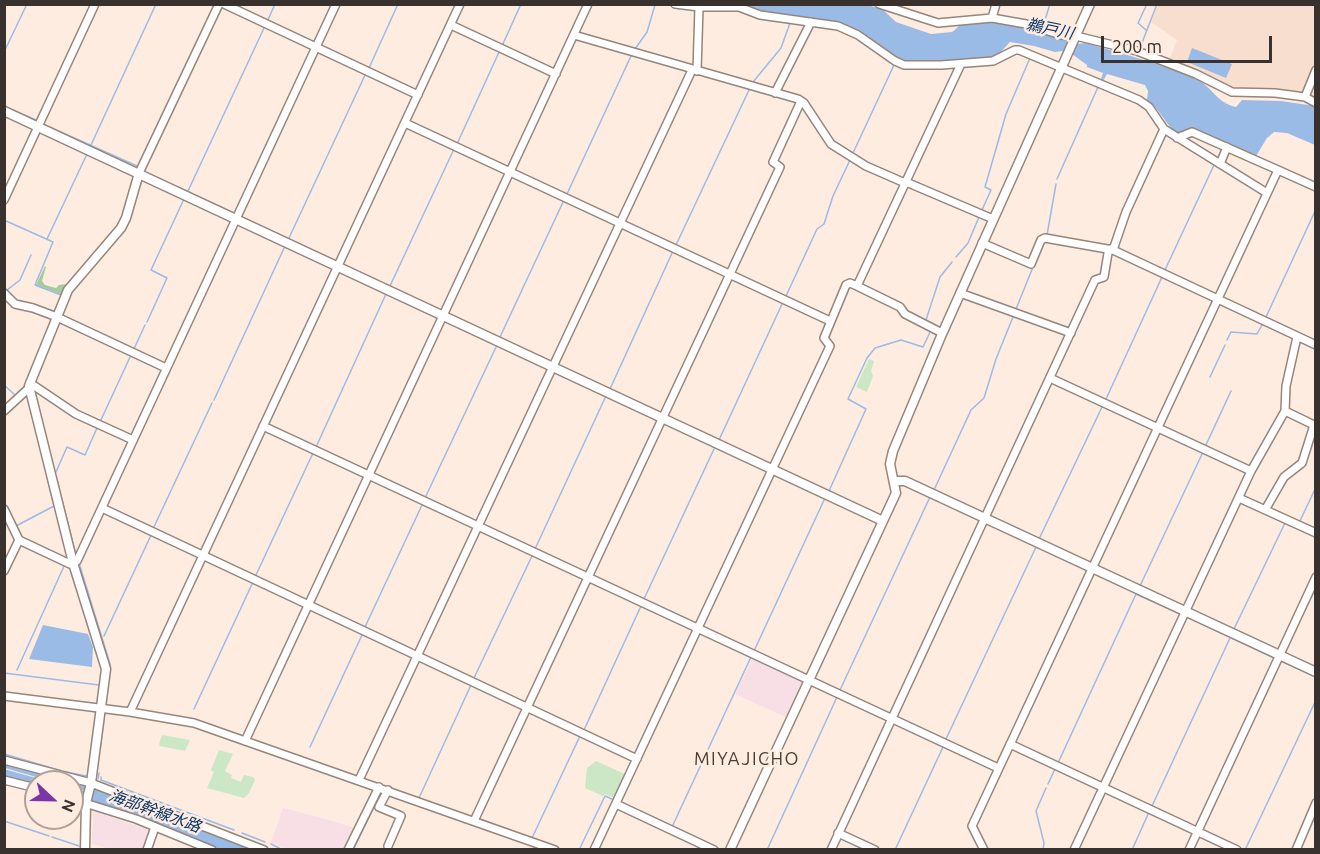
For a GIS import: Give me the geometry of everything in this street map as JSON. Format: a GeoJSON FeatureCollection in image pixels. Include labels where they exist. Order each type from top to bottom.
{"type":"FeatureCollection","features":[{"type":"Feature","properties":{"kind":"street"},"geometry":{"type":"LineString","coordinates":[[4,200],[95,4]]}},
{"type":"Feature","properties":{"kind":"street"},"geometry":{"type":"LineString","coordinates":[[4,411],[29,386],[70,287],[121,228],[139,173],[219,4]]}},
{"type":"Feature","properties":{"kind":"street"},"geometry":{"type":"LineString","coordinates":[[224,4],[418,95]]}},
{"type":"Feature","properties":{"kind":"street"},"geometry":{"type":"LineString","coordinates":[[4,509],[19,540],[70,564],[77,561],[336,4]]}},
{"type":"Feature","properties":{"kind":"street"},"geometry":{"type":"LineString","coordinates":[[130,711],[460,4]]}},
{"type":"Feature","properties":{"kind":"street"},"geometry":{"type":"LineString","coordinates":[[245,741],[588,4]]}},
{"type":"Feature","properties":{"kind":"street"},"geometry":{"type":"LineString","coordinates":[[675,4],[699,7],[739,7],[760,15],[838,26],[904,65],[993,61],[1015,50],[1062,66],[1139,100],[1149,107],[1164,129],[1267,193]]}},
{"type":"Feature","properties":{"kind":"street"},"geometry":{"type":"LineString","coordinates":[[992,18],[996,4]]}},
{"type":"Feature","properties":{"kind":"street"},"geometry":{"type":"LineString","coordinates":[[730,849],[896,493],[890,464],[893,451],[942,333],[1090,4]]}},
{"type":"Feature","properties":{"kind":"street"},"geometry":{"type":"LineString","coordinates":[[884,5],[938,23],[992,18],[1026,24],[1061,35],[1137,51],[1196,74],[1232,92],[1275,93],[1305,97],[1316,103]]}},
{"type":"Feature","properties":{"kind":"street"},"geometry":{"type":"LineString","coordinates":[[359,780],[620,223],[695,70],[699,7]]}},
{"type":"Feature","properties":{"kind":"street"},"geometry":{"type":"LineString","coordinates":[[775,93],[811,22]]}},
{"type":"Feature","properties":{"kind":"street"},"geometry":{"type":"LineString","coordinates":[[451,25],[556,74]]}},
{"type":"Feature","properties":{"kind":"street"},"geometry":{"type":"LineString","coordinates":[[574,35],[801,101],[831,144],[866,166],[993,219]]}},
{"type":"Feature","properties":{"kind":"street"},"geometry":{"type":"LineString","coordinates":[[857,286],[961,64]]}},
{"type":"Feature","properties":{"kind":"street"},"geometry":{"type":"LineString","coordinates":[[1305,97],[1316,70]]}},
{"type":"Feature","properties":{"kind":"street"},"geometry":{"type":"LineString","coordinates":[[474,821],[780,167],[773,162],[801,101]]}},
{"type":"Feature","properties":{"kind":"street"},"geometry":{"type":"LineString","coordinates":[[4,111],[883,521]]}},
{"type":"Feature","properties":{"kind":"street"},"geometry":{"type":"LineString","coordinates":[[405,123],[830,321]]}},
{"type":"Feature","properties":{"kind":"street"},"geometry":{"type":"LineString","coordinates":[[831,849],[1095,280],[1102,279],[1106,275],[1108,253],[1112,249],[1126,212],[1164,129]]}},
{"type":"Feature","properties":{"kind":"street"},"geometry":{"type":"LineString","coordinates":[[1177,138],[1192,132],[1316,187]]}},
{"type":"Feature","properties":{"kind":"street"},"geometry":{"type":"LineString","coordinates":[[1220,164],[1227,147]]}},
{"type":"Feature","properties":{"kind":"street"},"geometry":{"type":"LineString","coordinates":[[984,849],[972,826],[1278,170]]}},
{"type":"Feature","properties":{"kind":"street"},"geometry":{"type":"LineString","coordinates":[[982,243],[1031,264],[1041,240],[1046,238],[1112,249],[1313,344],[1316,334]]}},
{"type":"Feature","properties":{"kind":"street"},"geometry":{"type":"LineString","coordinates":[[594,849],[830,346],[824,338],[846,285],[857,286],[900,307],[905,314],[942,333]]}},
{"type":"Feature","properties":{"kind":"street"},"geometry":{"type":"LineString","coordinates":[[4,293],[15,304],[57,317],[166,368]]}},
{"type":"Feature","properties":{"kind":"street"},"geometry":{"type":"LineString","coordinates":[[960,293],[1071,333]]}},
{"type":"Feature","properties":{"kind":"street"},"geometry":{"type":"LineString","coordinates":[[1074,849],[1251,471],[1285,411],[1286,386],[1297,337]]}},
{"type":"Feature","properties":{"kind":"street"},"geometry":{"type":"LineString","coordinates":[[1050,378],[1251,471]]}},
{"type":"Feature","properties":{"kind":"street"},"geometry":{"type":"LineString","coordinates":[[29,386],[76,414],[133,440]]}},
{"type":"Feature","properties":{"kind":"street"},"geometry":{"type":"LineString","coordinates":[[29,386],[73,563],[105,665],[102,708],[87,802],[85,849]]}},
{"type":"Feature","properties":{"kind":"street"},"geometry":{"type":"LineString","coordinates":[[1265,510],[1284,477],[1302,463],[1315,426],[1285,411]]}},
{"type":"Feature","properties":{"kind":"street"},"geometry":{"type":"LineString","coordinates":[[263,426],[998,768]]}},
{"type":"Feature","properties":{"kind":"street"},"geometry":{"type":"LineString","coordinates":[[895,481],[904,481],[1316,672]]}},
{"type":"Feature","properties":{"kind":"street"},"geometry":{"type":"LineString","coordinates":[[1239,498],[1316,533]]}},
{"type":"Feature","properties":{"kind":"street"},"geometry":{"type":"LineString","coordinates":[[102,508],[637,759]]}},
{"type":"Feature","properties":{"kind":"street"},"geometry":{"type":"LineString","coordinates":[[4,571],[19,540]]}},
{"type":"Feature","properties":{"kind":"street"},"geometry":{"type":"LineString","coordinates":[[1189,849],[1316,577]]}},
{"type":"Feature","properties":{"kind":"street"},"geometry":{"type":"LineString","coordinates":[[4,696],[130,711],[194,723],[555,849]]}},
{"type":"Feature","properties":{"kind":"street"},"geometry":{"type":"LineString","coordinates":[[1010,744],[1237,849]]}},
{"type":"Feature","properties":{"kind":"street"},"geometry":{"type":"LineString","coordinates":[[4,760],[91,784],[264,849]]}},
{"type":"Feature","properties":{"kind":"street"},"geometry":{"type":"LineString","coordinates":[[4,780],[24,785]]}},
{"type":"Feature","properties":{"kind":"street"},"geometry":{"type":"LineString","coordinates":[[348,849],[378,787]]}},
{"type":"Feature","properties":{"kind":"street"},"geometry":{"type":"LineString","coordinates":[[388,790],[380,807],[401,816],[388,846]]}},
{"type":"Feature","properties":{"kind":"street"},"geometry":{"type":"LineString","coordinates":[[84,801],[212,849]]}},
{"type":"Feature","properties":{"kind":"street"},"geometry":{"type":"LineString","coordinates":[[1296,849],[1316,803]]}},
{"type":"Feature","properties":{"kind":"street"},"geometry":{"type":"LineString","coordinates":[[616,804],[714,849]]}},
{"type":"Feature","properties":{"kind":"street"},"geometry":{"type":"LineString","coordinates":[[147,849],[154,827]]}},
{"type":"Feature","properties":{"kind":"street"},"geometry":{"type":"LineString","coordinates":[[838,833],[875,849]]}},
{"type":"Feature","properties":{"kind":"shaded area"},"geometry":{"type":"Polygon","coordinates":[[[1158,5],[1315,5],[1315,98],[1292,91],[1233,90],[1169,61],[1177,40],[1151,22],[1158,5]]]}},
{"type":"Feature","properties":{"kind":"shaded area"},"geometry":{"type":"Polygon","coordinates":[[[753,658],[803,681],[786,717],[735,694],[753,658]]]}},
{"type":"Feature","properties":{"kind":"shaded area"},"geometry":{"type":"Polygon","coordinates":[[[283,808],[354,828],[343,849],[289,849],[271,843],[283,808]]]}},
{"type":"Feature","properties":{"kind":"shaded area"},"geometry":{"type":"Polygon","coordinates":[[[93,811],[152,831],[146,849],[110,849],[92,844],[93,811]]]}},
{"type":"Feature","properties":{"kind":"green space"},"geometry":{"type":"Polygon","coordinates":[[[45,266],[42,281],[45,285],[56,288],[66,284],[63,295],[36,285],[45,266]]]}},
{"type":"Feature","properties":{"kind":"green space"},"geometry":{"type":"Polygon","coordinates":[[[869,359],[874,361],[871,371],[873,376],[867,392],[856,387],[869,359]]]}},
{"type":"Feature","properties":{"kind":"green space"},"geometry":{"type":"Polygon","coordinates":[[[162,735],[190,740],[185,751],[160,746],[162,735]]]}},
{"type":"Feature","properties":{"kind":"green space"},"geometry":{"type":"Polygon","coordinates":[[[219,750],[233,754],[225,771],[232,775],[231,778],[241,782],[244,775],[253,777],[255,780],[244,798],[207,788],[214,772],[211,770],[219,750]]]}},
{"type":"Feature","properties":{"kind":"green space"},"geometry":{"type":"Polygon","coordinates":[[[596,761],[627,775],[616,799],[585,788],[587,768],[596,761]]]}},
{"type":"Feature","properties":{"kind":"water"},"geometry":{"type":"Polygon","coordinates":[[[740,5],[867,5],[882,9],[896,22],[931,34],[952,32],[961,25],[974,22],[1004,23],[1038,29],[1067,38],[1076,44],[1086,43],[1182,73],[1207,86],[1223,102],[1236,107],[1242,100],[1281,101],[1315,106],[1315,145],[1287,133],[1274,132],[1267,138],[1256,156],[1192,129],[1179,135],[1156,107],[1147,100],[1148,91],[1145,85],[1107,74],[1102,83],[1100,82],[1103,73],[1087,67],[1072,54],[1062,51],[1055,52],[1010,42],[998,55],[988,59],[909,63],[898,59],[841,24],[761,13],[740,5]]]}},
{"type":"Feature","properties":{"kind":"water"},"geometry":{"type":"Polygon","coordinates":[[[1192,48],[1232,64],[1226,78],[1187,62],[1192,48]]]}},
{"type":"Feature","properties":{"kind":"water"},"geometry":{"type":"Polygon","coordinates":[[[43,625],[88,634],[93,647],[92,667],[29,659],[43,625]]]}},
{"type":"Feature","properties":{"kind":"water"},"geometry":{"type":"Polygon","coordinates":[[[4,762],[33,770],[24,770],[24,774],[5,768],[4,762]]]}},
{"type":"Feature","properties":{"kind":"water"},"geometry":{"type":"Polygon","coordinates":[[[4,769],[24,775],[24,783],[5,777],[4,769]]]}},
{"type":"Feature","properties":{"kind":"water","name":"海部幹線水路"},"geometry":{"type":"Polygon","coordinates":[[[84,784],[258,849],[219,849],[125,812],[84,800],[84,791],[94,794],[84,791],[84,784]]]}},
{"type":"Feature","properties":{"kind":"waterway"},"geometry":{"type":"LineString","coordinates":[[4,52],[27,4]]}},
{"type":"Feature","properties":{"kind":"waterway"},"geometry":{"type":"LineString","coordinates":[[91,145],[156,4]]}},
{"type":"Feature","properties":{"kind":"waterway"},"geometry":{"type":"LineString","coordinates":[[267,22],[275,4]]}},
{"type":"Feature","properties":{"kind":"waterway"},"geometry":{"type":"LineString","coordinates":[[369,68],[398,4]]}},
{"type":"Feature","properties":{"kind":"waterway"},"geometry":{"type":"LineString","coordinates":[[502,46],[521,4]]}},
{"type":"Feature","properties":{"kind":"waterway","name":"鵜戸川"},"geometry":{"type":"LineString","coordinates":[[1044,23],[1050,4]]}},
{"type":"Feature","properties":{"kind":"waterway"},"geometry":{"type":"LineString","coordinates":[[1146,30],[1138,23],[1147,4]]}},
{"type":"Feature","properties":{"kind":"waterway"},"geometry":{"type":"LineString","coordinates":[[1140,48],[1157,4]]}},
{"type":"Feature","properties":{"kind":"waterway"},"geometry":{"type":"LineString","coordinates":[[635,49],[647,32],[655,5]]}},
{"type":"Feature","properties":{"kind":"waterway"},"geometry":{"type":"LineString","coordinates":[[753,82],[781,48],[790,23]]}},
{"type":"Feature","properties":{"kind":"waterway"},"geometry":{"type":"LineString","coordinates":[[188,191],[265,26]]}},
{"type":"Feature","properties":{"kind":"waterway"},"geometry":{"type":"LineString","coordinates":[[457,144],[500,50]]}},
{"type":"Feature","properties":{"kind":"waterway"},"geometry":{"type":"LineString","coordinates":[[567,194],[631,56]]}},
{"type":"Feature","properties":{"kind":"waterway"},"geometry":{"type":"LineString","coordinates":[[982,210],[991,190],[985,187],[1006,114],[1030,58]]}},
{"type":"Feature","properties":{"kind":"waterway"},"geometry":{"type":"LineString","coordinates":[[853,153],[894,65]]}},
{"type":"Feature","properties":{"kind":"waterway"},"geometry":{"type":"LineString","coordinates":[[289,238],[366,73]]}},
{"type":"Feature","properties":{"kind":"waterway"},"geometry":{"type":"LineString","coordinates":[[1057,179],[1098,87]]}},
{"type":"Feature","properties":{"kind":"waterway"},"geometry":{"type":"LineString","coordinates":[[676,245],[749,90]]}},
{"type":"Feature","properties":{"kind":"waterway"},"geometry":{"type":"LineString","coordinates":[[4,106],[36,120]]}},
{"type":"Feature","properties":{"kind":"waterway"},"geometry":{"type":"LineString","coordinates":[[43,124],[137,166]]}},
{"type":"Feature","properties":{"kind":"waterway"},"geometry":{"type":"LineString","coordinates":[[390,286],[454,149]]}},
{"type":"Feature","properties":{"kind":"waterway"},"geometry":{"type":"LineString","coordinates":[[1217,159],[1222,150]]}},
{"type":"Feature","properties":{"kind":"waterway"},"geometry":{"type":"LineString","coordinates":[[47,239],[87,154]]}},
{"type":"Feature","properties":{"kind":"waterway"},"geometry":{"type":"LineString","coordinates":[[786,296],[817,229],[824,224],[833,196],[850,160]]}},
{"type":"Feature","properties":{"kind":"waterway"},"geometry":{"type":"LineString","coordinates":[[1165,270],[1214,165]]}},
{"type":"Feature","properties":{"kind":"waterway"},"geometry":{"type":"LineString","coordinates":[[1047,235],[1056,184]]}},
{"type":"Feature","properties":{"kind":"waterway"},"geometry":{"type":"LineString","coordinates":[[178,187],[234,213]]}},
{"type":"Feature","properties":{"kind":"waterway"},"geometry":{"type":"LineString","coordinates":[[147,322],[167,278],[151,270],[184,199]]}},
{"type":"Feature","properties":{"kind":"waterway"},"geometry":{"type":"LineString","coordinates":[[500,337],[564,200]]}},
{"type":"Feature","properties":{"kind":"waterway"},"geometry":{"type":"LineString","coordinates":[[1266,317],[1316,209]]}},
{"type":"Feature","properties":{"kind":"waterway"},"geometry":{"type":"LineString","coordinates":[[242,217],[334,260]]}},
{"type":"Feature","properties":{"kind":"waterway"},"geometry":{"type":"LineString","coordinates":[[956,257],[968,243],[979,217]]}},
{"type":"Feature","properties":{"kind":"waterway"},"geometry":{"type":"LineString","coordinates":[[4,220],[53,242],[35,285],[61,295]]}},
{"type":"Feature","properties":{"kind":"waterway"},"geometry":{"type":"LineString","coordinates":[[1039,254],[1044,242]]}},
{"type":"Feature","properties":{"kind":"waterway"},"geometry":{"type":"LineString","coordinates":[[214,400],[285,246]]}},
{"type":"Feature","properties":{"kind":"waterway"},"geometry":{"type":"LineString","coordinates":[[610,389],[673,251]]}},
{"type":"Feature","properties":{"kind":"waterway"},"geometry":{"type":"LineString","coordinates":[[7,290],[20,280],[31,255]]}},
{"type":"Feature","properties":{"kind":"waterway"},"geometry":{"type":"LineString","coordinates":[[926,320],[940,277],[952,262]]}},
{"type":"Feature","properties":{"kind":"waterway"},"geometry":{"type":"LineString","coordinates":[[1016,309],[1033,267]]}},
{"type":"Feature","properties":{"kind":"waterway"},"geometry":{"type":"LineString","coordinates":[[1106,399],[1162,277]]}},
{"type":"Feature","properties":{"kind":"waterway"},"geometry":{"type":"LineString","coordinates":[[316,447],[386,294]]}},
{"type":"Feature","properties":{"kind":"waterway"},"geometry":{"type":"LineString","coordinates":[[719,440],[783,302]]}},
{"type":"Feature","properties":{"kind":"waterway"},"geometry":{"type":"LineString","coordinates":[[934,490],[971,410],[984,398],[996,359],[1013,317]]}},
{"type":"Feature","properties":{"kind":"waterway"},"geometry":{"type":"LineString","coordinates":[[133,351],[145,325]]}},
{"type":"Feature","properties":{"kind":"waterway"},"geometry":{"type":"LineString","coordinates":[[1227,340],[1231,332],[1257,334],[1262,325]]}},
{"type":"Feature","properties":{"kind":"waterway"},"geometry":{"type":"LineString","coordinates":[[829,491],[866,409],[848,399],[867,358],[875,348],[901,340],[923,347],[931,330]]}},
{"type":"Feature","properties":{"kind":"waterway"},"geometry":{"type":"LineString","coordinates":[[425,498],[497,345]]}},
{"type":"Feature","properties":{"kind":"waterway"},"geometry":{"type":"LineString","coordinates":[[1210,377],[1225,345]]}},
{"type":"Feature","properties":{"kind":"waterway"},"geometry":{"type":"LineString","coordinates":[[100,422],[131,355]]}},
{"type":"Feature","properties":{"kind":"waterway"},"geometry":{"type":"LineString","coordinates":[[4,385],[15,395]]}},
{"type":"Feature","properties":{"kind":"waterway"},"geometry":{"type":"LineString","coordinates":[[1205,447],[1231,391]]}},
{"type":"Feature","properties":{"kind":"waterway"},"geometry":{"type":"LineString","coordinates":[[535,549],[605,398]]}},
{"type":"Feature","properties":{"kind":"waterway"},"geometry":{"type":"LineString","coordinates":[[153,529],[212,403]]}},
{"type":"Feature","properties":{"kind":"waterway"},"geometry":{"type":"LineString","coordinates":[[1039,539],[1103,405]]}},
{"type":"Feature","properties":{"kind":"waterway"},"geometry":{"type":"LineString","coordinates":[[56,472],[67,447],[85,455],[97,428]]}},
{"type":"Feature","properties":{"kind":"waterway"},"geometry":{"type":"LineString","coordinates":[[644,599],[714,449]]}},
{"type":"Feature","properties":{"kind":"waterway"},"geometry":{"type":"LineString","coordinates":[[1140,586],[1203,452]]}},
{"type":"Feature","properties":{"kind":"waterway"},"geometry":{"type":"LineString","coordinates":[[255,577],[313,453]]}},
{"type":"Feature","properties":{"kind":"waterway"},"geometry":{"type":"LineString","coordinates":[[373,473],[476,521]]}},
{"type":"Feature","properties":{"kind":"waterway"},"geometry":{"type":"LineString","coordinates":[[16,526],[54,506],[47,477]]}},
{"type":"Feature","properties":{"kind":"waterway"},"geometry":{"type":"LineString","coordinates":[[57,480],[59,487]]}},
{"type":"Feature","properties":{"kind":"waterway"},"geometry":{"type":"LineString","coordinates":[[1299,523],[1316,487]]}},
{"type":"Feature","properties":{"kind":"waterway"},"geometry":{"type":"LineString","coordinates":[[60,492],[76,555]]}},
{"type":"Feature","properties":{"kind":"waterway"},"geometry":{"type":"LineString","coordinates":[[840,690],[930,497]]}},
{"type":"Feature","properties":{"kind":"waterway"},"geometry":{"type":"LineString","coordinates":[[754,651],[825,498]]}},
{"type":"Feature","properties":{"kind":"waterway"},"geometry":{"type":"LineString","coordinates":[[365,627],[422,505]]}},
{"type":"Feature","properties":{"kind":"waterway"},"geometry":{"type":"LineString","coordinates":[[1234,629],[1285,523]]}},
{"type":"Feature","properties":{"kind":"waterway"},"geometry":{"type":"LineString","coordinates":[[104,636],[152,533]]}},
{"type":"Feature","properties":{"kind":"waterway"},"geometry":{"type":"LineString","coordinates":[[528,546],[584,572]]}},
{"type":"Feature","properties":{"kind":"waterway"},"geometry":{"type":"LineString","coordinates":[[946,739],[1036,547]]}},
{"type":"Feature","properties":{"kind":"waterway"},"geometry":{"type":"LineString","coordinates":[[474,678],[532,556]]}},
{"type":"Feature","properties":{"kind":"waterway"},"geometry":{"type":"LineString","coordinates":[[79,563],[110,664],[105,705]]}},
{"type":"Feature","properties":{"kind":"waterway"},"geometry":{"type":"LineString","coordinates":[[17,670],[65,564]]}},
{"type":"Feature","properties":{"kind":"waterway"},"geometry":{"type":"LineString","coordinates":[[593,576],[695,623]]}},
{"type":"Feature","properties":{"kind":"waterway"},"geometry":{"type":"LineString","coordinates":[[563,622],[583,580]]}},
{"type":"Feature","properties":{"kind":"waterway"},"geometry":{"type":"LineString","coordinates":[[194,709],[253,582]]}},
{"type":"Feature","properties":{"kind":"waterway"},"geometry":{"type":"LineString","coordinates":[[1058,763],[1136,594],[1180,614]]}},
{"type":"Feature","properties":{"kind":"waterway"},"geometry":{"type":"LineString","coordinates":[[584,730],[641,606]]}},
{"type":"Feature","properties":{"kind":"waterway"},"geometry":{"type":"LineString","coordinates":[[1187,617],[1274,658]]}},
{"type":"Feature","properties":{"kind":"waterway"},"geometry":{"type":"LineString","coordinates":[[704,628],[806,675]]}},
{"type":"Feature","properties":{"kind":"waterway"},"geometry":{"type":"LineString","coordinates":[[310,747],[362,635]]}},
{"type":"Feature","properties":{"kind":"waterway"},"geometry":{"type":"LineString","coordinates":[[1152,806],[1230,638]]}},
{"type":"Feature","properties":{"kind":"waterway"},"geometry":{"type":"LineString","coordinates":[[672,827],[751,657]]}},
{"type":"Feature","properties":{"kind":"waterway"},"geometry":{"type":"LineString","coordinates":[[1281,661],[1316,677]]}},
{"type":"Feature","properties":{"kind":"waterway"},"geometry":{"type":"LineString","coordinates":[[4,673],[99,685]]}},
{"type":"Feature","properties":{"kind":"waterway"},"geometry":{"type":"LineString","coordinates":[[816,679],[889,714]]}},
{"type":"Feature","properties":{"kind":"waterway"},"geometry":{"type":"LineString","coordinates":[[419,798],[471,685]]}},
{"type":"Feature","properties":{"kind":"waterway"},"geometry":{"type":"LineString","coordinates":[[767,850],[837,697]]}},
{"type":"Feature","properties":{"kind":"waterway"},"geometry":{"type":"LineString","coordinates":[[1245,850],[1316,700]]}},
{"type":"Feature","properties":{"kind":"waterway"},"geometry":{"type":"LineString","coordinates":[[507,742],[522,710]]}},
{"type":"Feature","properties":{"kind":"waterway"},"geometry":{"type":"LineString","coordinates":[[100,750],[105,712]]}},
{"type":"Feature","properties":{"kind":"waterway"},"geometry":{"type":"LineString","coordinates":[[896,717],[997,763],[1005,745]]}},
{"type":"Feature","properties":{"kind":"waterway"},"geometry":{"type":"LineString","coordinates":[[480,819],[532,838],[580,736]]}},
{"type":"Feature","properties":{"kind":"waterway"},"geometry":{"type":"LineString","coordinates":[[895,850],[943,747]]}},
{"type":"Feature","properties":{"kind":"waterway"},"geometry":{"type":"LineString","coordinates":[[4,754],[86,776]]}},
{"type":"Feature","properties":{"kind":"waterway"},"geometry":{"type":"LineString","coordinates":[[1048,784],[1055,769]]}},
{"type":"Feature","properties":{"kind":"waterway"},"geometry":{"type":"LineString","coordinates":[[98,779],[99,773]]}},
{"type":"Feature","properties":{"kind":"waterway","name":"海部幹線水路"},"geometry":{"type":"LineString","coordinates":[[101,777],[101,780],[234,830]]}},
{"type":"Feature","properties":{"kind":"waterway"},"geometry":{"type":"LineString","coordinates":[[384,787],[472,817]]}},
{"type":"Feature","properties":{"kind":"waterway"},"geometry":{"type":"LineString","coordinates":[[1043,850],[1044,843],[1036,811],[1046,788]]}},
{"type":"Feature","properties":{"kind":"waterway"},"geometry":{"type":"LineString","coordinates":[[353,850],[381,793]]}},
{"type":"Feature","properties":{"kind":"waterway"},"geometry":{"type":"LineString","coordinates":[[579,850],[605,796],[614,800]]}},
{"type":"Feature","properties":{"kind":"waterway"},"geometry":{"type":"LineString","coordinates":[[1132,850],[1149,812]]}},
{"type":"Feature","properties":{"kind":"waterway"},"geometry":{"type":"LineString","coordinates":[[4,821],[49,836]]}},
{"type":"Feature","properties":{"kind":"waterway"},"geometry":{"type":"LineString","coordinates":[[242,833],[265,842]]}},
{"type":"Feature","properties":{"kind":"waterway"},"geometry":{"type":"LineString","coordinates":[[686,833],[699,839]]}},
{"type":"Feature","properties":{"kind":"waterway"},"geometry":{"type":"LineString","coordinates":[[52,837],[79,846]]}},
{"type":"Feature","properties":{"kind":"waterway"},"geometry":{"type":"LineString","coordinates":[[702,841],[716,847]]}},
{"type":"Feature","properties":{"kind":"waterway"},"geometry":{"type":"LineString","coordinates":[[271,844],[283,850]]}},
{"type":"Feature","properties":{"kind":"waterway"},"geometry":{"type":"LineString","coordinates":[[555,847],[563,850]]}},
{"type":"Feature","properties":{"kind":"district","name":"MIYAJICHO"},"geometry":{"type":"Point","coordinates":[747,759]}}]}
